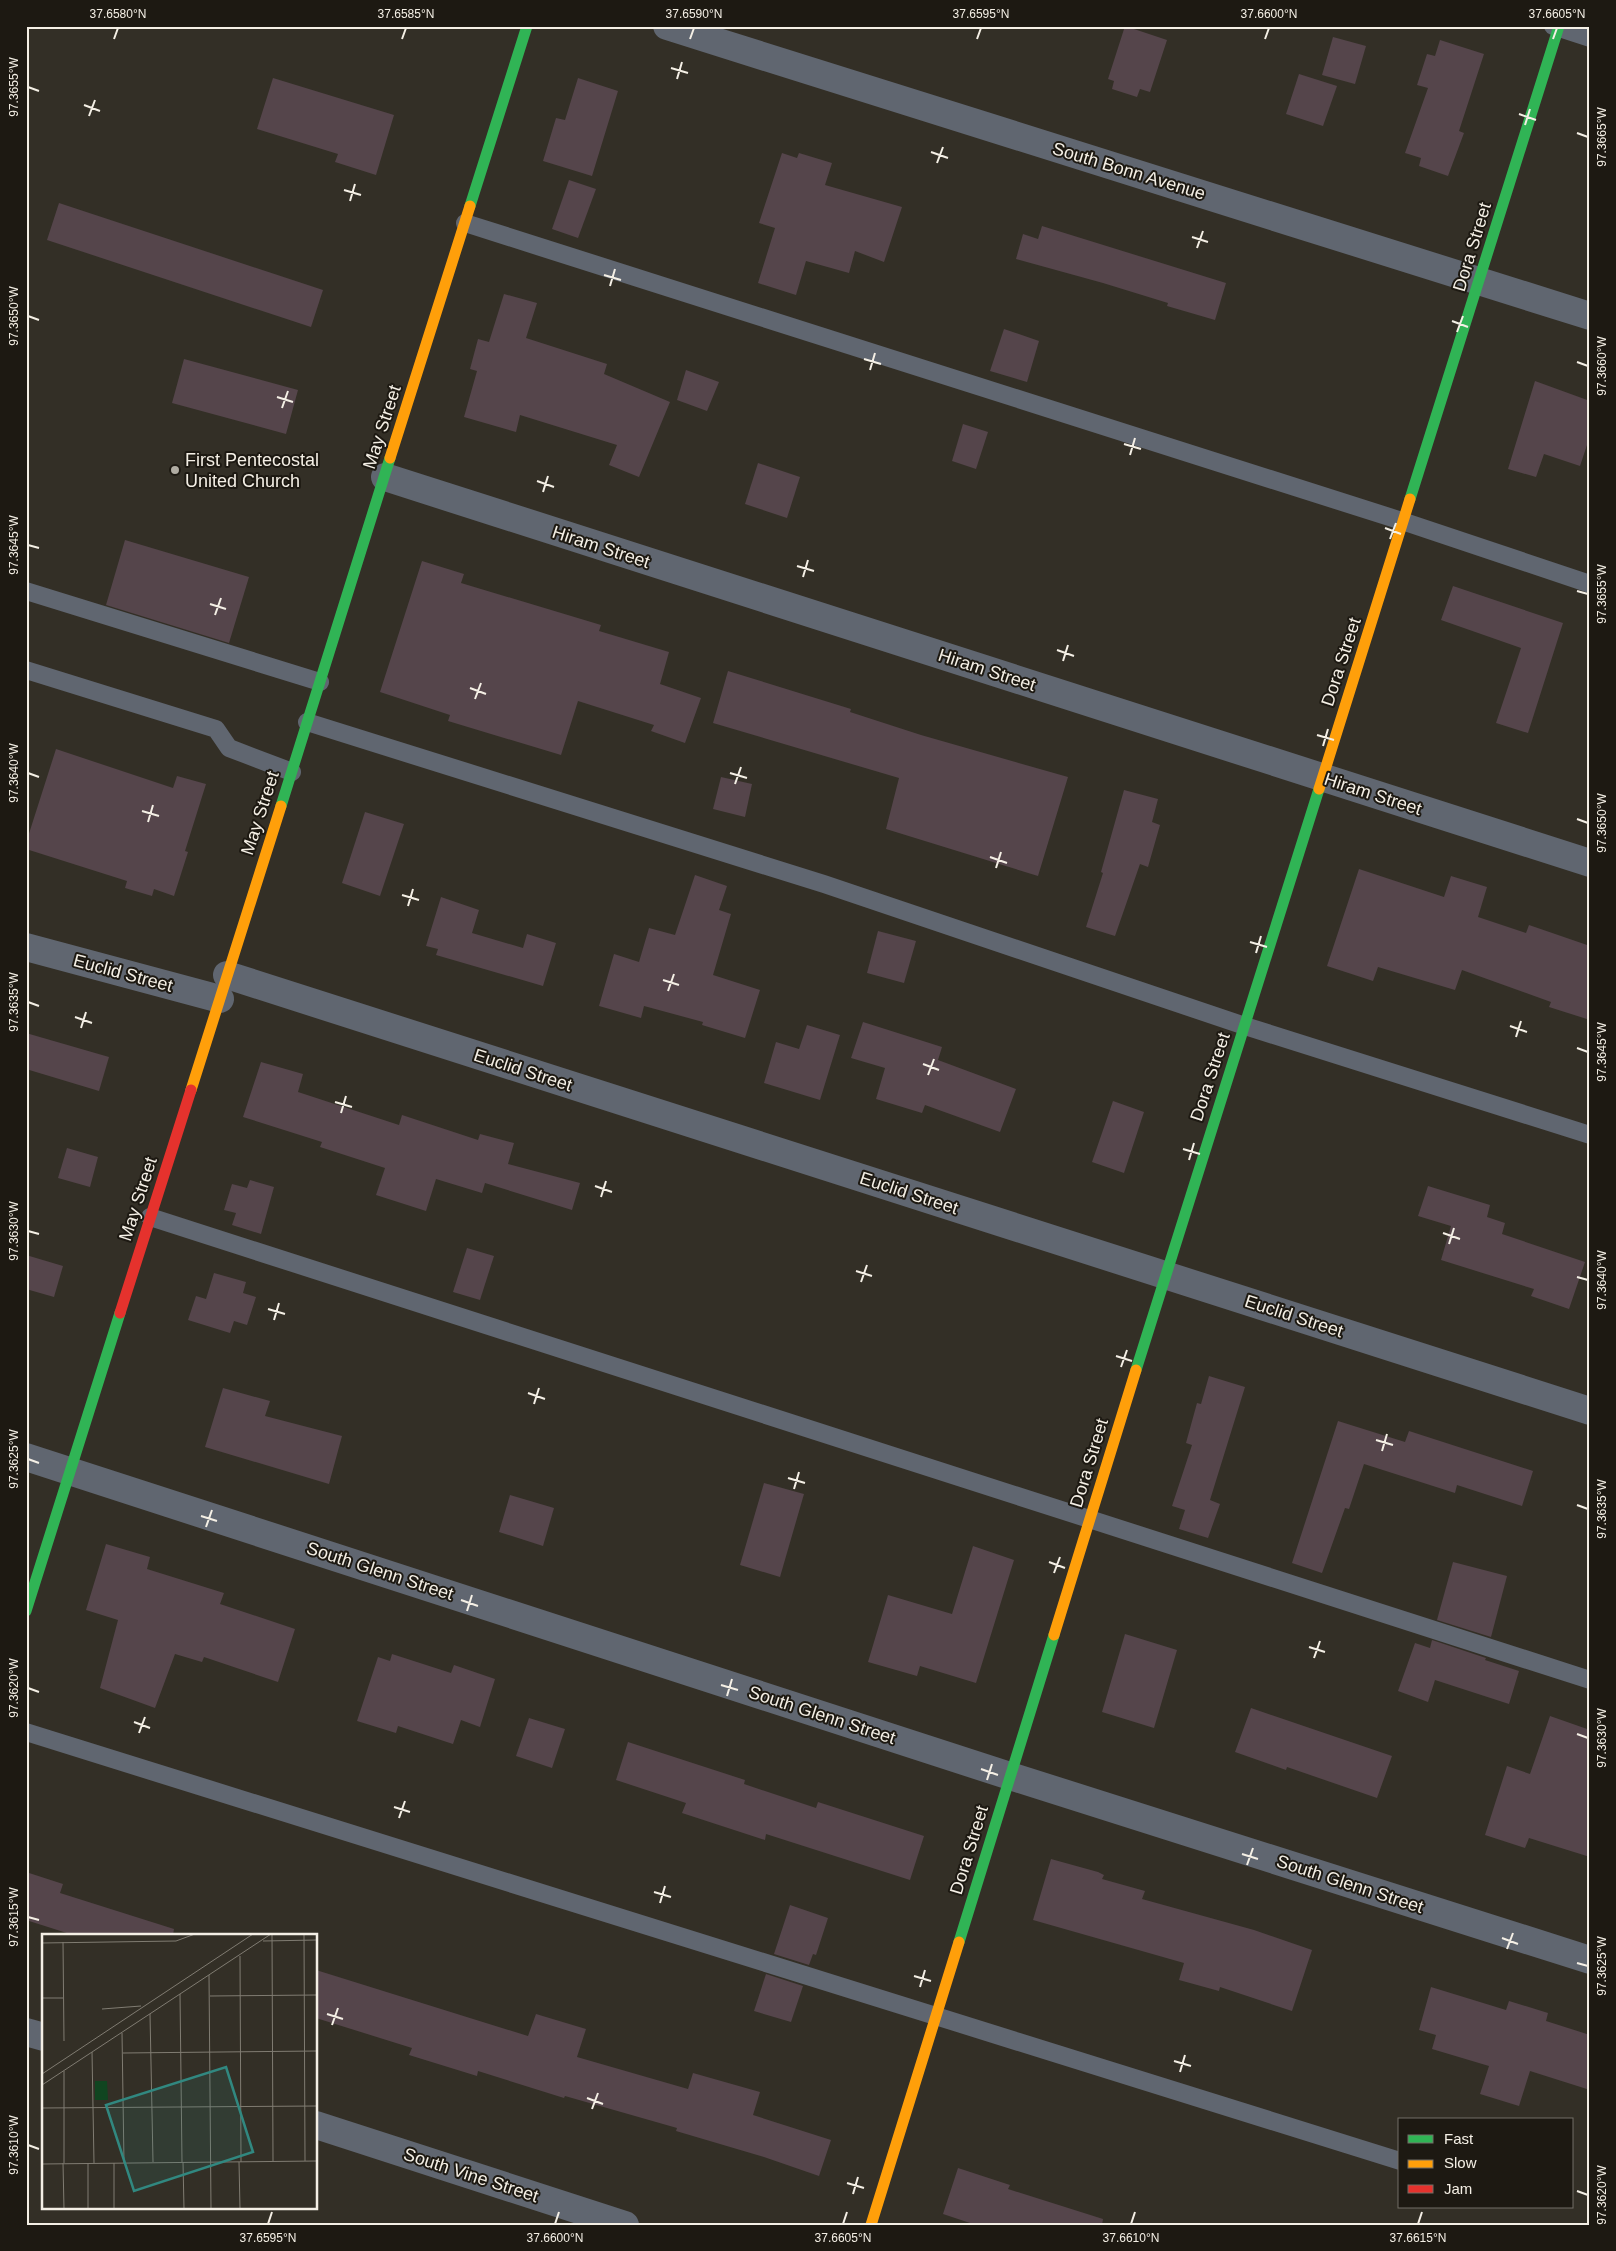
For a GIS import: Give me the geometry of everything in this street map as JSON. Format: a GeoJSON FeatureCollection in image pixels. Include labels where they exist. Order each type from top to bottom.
{"type":"FeatureCollection","features":[{"type":"Feature","properties":{"kind":"street","name":"May Street"},"geometry":{"type":"LineString","coordinates":[[26,1611],[527,26]]}},
{"type":"Feature","properties":{"kind":"street","name":"South Bonn Avenue"},"geometry":{"type":"LineString","coordinates":[[667,26],[1590,316]]}},
{"type":"Feature","properties":{"kind":"street","name":"Dora Street"},"geometry":{"type":"LineString","coordinates":[[871,2225],[1089,1521],[1404,522],[1557,27]]}},
{"type":"Feature","properties":{"kind":"street","name":"Hiram Street"},"geometry":{"type":"LineString","coordinates":[[385,477],[1590,863]]}},
{"type":"Feature","properties":{"kind":"street","name":"Euclid Street"},"geometry":{"type":"LineString","coordinates":[[26,948],[224,987],[1166,1275],[1590,1410]]}},
{"type":"Feature","properties":{"kind":"street","name":"South Glenn Street"},"geometry":{"type":"LineString","coordinates":[[26,1457],[1010,1776],[1590,1960]]}},
{"type":"Feature","properties":{"kind":"street"},"geometry":{"type":"LineString","coordinates":[[26,2032],[42,2036]]}},
{"type":"Feature","properties":{"kind":"street","name":"South Vine Street"},"geometry":{"type":"LineString","coordinates":[[318,2126],[626,2225]]}},
{"type":"Feature","properties":{"kind":"lane"},"geometry":{"type":"LineString","coordinates":[[1557,27],[1590,38]]}},
{"type":"Feature","properties":{"kind":"lane"},"geometry":{"type":"LineString","coordinates":[[465,223],[1404,522],[1590,584]]}},
{"type":"Feature","properties":{"kind":"lane"},"geometry":{"type":"LineString","coordinates":[[26,591],[320,682]]}},
{"type":"Feature","properties":{"kind":"lane"},"geometry":{"type":"LineString","coordinates":[[26,670],[216,729],[229,748],[292,772]]}},
{"type":"Feature","properties":{"kind":"lane"},"geometry":{"type":"LineString","coordinates":[[307,722],[824,884],[1245,1026],[1590,1135]]}},
{"type":"Feature","properties":{"kind":"lane"},"geometry":{"type":"LineString","coordinates":[[150,1218],[1089,1521],[1590,1680]]}},
{"type":"Feature","properties":{"kind":"lane"},"geometry":{"type":"LineString","coordinates":[[26,1732],[1398,2160]]}},
{"type":"Feature","properties":{"kind":"building"},"geometry":{"type":"Polygon","coordinates":[[[1125,26],[1167,40],[1150,92],[1140,89],[1137,97],[1112,89],[1114,81],[1108,79],[1125,26]]]}},
{"type":"Feature","properties":{"kind":"building"},"geometry":{"type":"Polygon","coordinates":[[[1333,37],[1366,46],[1355,84],[1322,75],[1333,37]]]}},
{"type":"Feature","properties":{"kind":"building"},"geometry":{"type":"Polygon","coordinates":[[[1440,40],[1484,54],[1459,131],[1464,133],[1448,176],[1419,166],[1421,158],[1405,153],[1428,88],[1417,85],[1427,54],[1435,56],[1440,40]]]}},
{"type":"Feature","properties":{"kind":"building"},"geometry":{"type":"Polygon","coordinates":[[[1299,74],[1337,86],[1323,126],[1286,114],[1299,74]]]}},
{"type":"Feature","properties":{"kind":"building"},"geometry":{"type":"Polygon","coordinates":[[[273,78],[394,115],[376,175],[335,162],[338,154],[257,129],[273,78]]]}},
{"type":"Feature","properties":{"kind":"building"},"geometry":{"type":"Polygon","coordinates":[[[578,78],[618,91],[592,176],[543,161],[556,118],[565,120],[578,78]]]}},
{"type":"Feature","properties":{"kind":"building"},"geometry":{"type":"Polygon","coordinates":[[[782,153],[797,158],[799,153],[832,163],[825,185],[902,207],[884,262],[855,251],[849,273],[806,261],[796,295],[758,283],[775,228],[759,223],[782,153]]]}},
{"type":"Feature","properties":{"kind":"building"},"geometry":{"type":"Polygon","coordinates":[[[569,180],[596,189],[578,238],[552,229],[569,180]]]}},
{"type":"Feature","properties":{"kind":"building"},"geometry":{"type":"Polygon","coordinates":[[[59,203],[323,290],[311,327],[47,240],[59,203]]]}},
{"type":"Feature","properties":{"kind":"building"},"geometry":{"type":"Polygon","coordinates":[[[1042,226],[1226,283],[1215,320],[1167,306],[1168,303],[1103,283],[1016,259],[1023,234],[1038,239],[1042,226]]]}},
{"type":"Feature","properties":{"kind":"building"},"geometry":{"type":"Polygon","coordinates":[[[504,294],[537,303],[526,338],[607,364],[604,374],[670,402],[639,477],[609,465],[617,445],[520,415],[516,432],[464,417],[477,371],[470,369],[478,339],[489,342],[504,294]]]}},
{"type":"Feature","properties":{"kind":"building"},"geometry":{"type":"Polygon","coordinates":[[[1004,329],[1039,341],[1027,382],[990,371],[1004,329]]]}},
{"type":"Feature","properties":{"kind":"building"},"geometry":{"type":"Polygon","coordinates":[[[184,359],[298,390],[286,434],[172,403],[184,359]]]}},
{"type":"Feature","properties":{"kind":"building"},"geometry":{"type":"Polygon","coordinates":[[[686,370],[719,382],[707,411],[677,400],[686,370]]]}},
{"type":"Feature","properties":{"kind":"building"},"geometry":{"type":"Polygon","coordinates":[[[1535,381],[1590,401],[1590,436],[1580,466],[1544,454],[1536,477],[1508,469],[1535,381]]]}},
{"type":"Feature","properties":{"kind":"building"},"geometry":{"type":"Polygon","coordinates":[[[963,424],[988,432],[976,469],[952,461],[963,424]]]}},
{"type":"Feature","properties":{"kind":"building"},"geometry":{"type":"Polygon","coordinates":[[[758,463],[800,477],[787,518],[745,504],[758,463]]]}},
{"type":"Feature","properties":{"kind":"building"},"geometry":{"type":"Polygon","coordinates":[[[125,540],[249,577],[229,643],[106,605],[125,540]]]}},
{"type":"Feature","properties":{"kind":"building"},"geometry":{"type":"Polygon","coordinates":[[[422,561],[464,574],[461,583],[601,625],[599,631],[669,652],[660,684],[701,698],[685,743],[651,731],[654,725],[578,701],[561,755],[448,721],[450,715],[380,692],[422,561]]]}},
{"type":"Feature","properties":{"kind":"building"},"geometry":{"type":"Polygon","coordinates":[[[1453,586],[1563,623],[1528,733],[1496,723],[1521,648],[1441,620],[1453,586]]]}},
{"type":"Feature","properties":{"kind":"building"},"geometry":{"type":"Polygon","coordinates":[[[728,671],[851,709],[850,712],[921,735],[1068,777],[1038,876],[886,829],[899,778],[713,723],[728,671]]]}},
{"type":"Feature","properties":{"kind":"building"},"geometry":{"type":"Polygon","coordinates":[[[56,749],[173,788],[177,776],[206,784],[185,851],[188,852],[174,896],[154,889],[152,896],[125,888],[127,881],[26,849],[26,843],[56,749]]]}},
{"type":"Feature","properties":{"kind":"building"},"geometry":{"type":"Polygon","coordinates":[[[721,777],[752,784],[745,817],[713,809],[721,777]]]}},
{"type":"Feature","properties":{"kind":"building"},"geometry":{"type":"Polygon","coordinates":[[[1124,790],[1158,799],[1152,822],[1160,825],[1148,867],[1140,864],[1115,936],[1086,927],[1103,873],[1101,872],[1124,790]]]}},
{"type":"Feature","properties":{"kind":"building"},"geometry":{"type":"Polygon","coordinates":[[[365,812],[404,824],[380,896],[342,883],[365,812]]]}},
{"type":"Feature","properties":{"kind":"building"},"geometry":{"type":"Polygon","coordinates":[[[1359,869],[1444,897],[1451,876],[1487,887],[1478,917],[1526,933],[1529,925],[1590,946],[1590,1020],[1549,1007],[1551,1002],[1462,970],[1455,990],[1378,967],[1373,981],[1327,966],[1359,869]]]}},
{"type":"Feature","properties":{"kind":"building"},"geometry":{"type":"Polygon","coordinates":[[[695,875],[727,886],[719,910],[731,914],[713,975],[760,990],[745,1038],[702,1025],[703,1022],[644,1006],[641,1018],[599,1006],[614,954],[639,962],[649,928],[675,935],[695,875]]]}},
{"type":"Feature","properties":{"kind":"building"},"geometry":{"type":"Polygon","coordinates":[[[441,897],[479,910],[472,933],[523,948],[527,934],[556,943],[543,986],[436,955],[438,949],[426,946],[441,897]]]}},
{"type":"Feature","properties":{"kind":"building"},"geometry":{"type":"Polygon","coordinates":[[[878,931],[916,941],[904,983],[867,973],[878,931]]]}},
{"type":"Feature","properties":{"kind":"building"},"geometry":{"type":"Polygon","coordinates":[[[863,1022],[942,1047],[938,1060],[1016,1089],[1000,1132],[925,1105],[922,1113],[876,1099],[885,1068],[851,1058],[863,1022]]]}},
{"type":"Feature","properties":{"kind":"building"},"geometry":{"type":"Polygon","coordinates":[[[807,1025],[840,1035],[820,1100],[764,1083],[776,1042],[799,1049],[807,1025]]]}},
{"type":"Feature","properties":{"kind":"building"},"geometry":{"type":"Polygon","coordinates":[[[26,1033],[109,1057],[99,1091],[26,1069],[26,1033]]]}},
{"type":"Feature","properties":{"kind":"building"},"geometry":{"type":"Polygon","coordinates":[[[261,1062],[303,1074],[298,1092],[399,1125],[402,1115],[478,1140],[480,1134],[514,1143],[508,1164],[580,1183],[572,1210],[485,1183],[482,1193],[436,1179],[426,1211],[376,1195],[385,1168],[320,1147],[322,1142],[243,1117],[261,1062]]]}},
{"type":"Feature","properties":{"kind":"building"},"geometry":{"type":"Polygon","coordinates":[[[1113,1101],[1144,1112],[1124,1173],[1092,1162],[1113,1101]]]}},
{"type":"Feature","properties":{"kind":"building"},"geometry":{"type":"Polygon","coordinates":[[[67,1148],[98,1157],[90,1187],[58,1178],[67,1148]]]}},
{"type":"Feature","properties":{"kind":"building"},"geometry":{"type":"Polygon","coordinates":[[[250,1180],[274,1187],[261,1234],[232,1225],[236,1213],[224,1210],[232,1184],[247,1188],[250,1180]]]}},
{"type":"Feature","properties":{"kind":"building"},"geometry":{"type":"Polygon","coordinates":[[[1428,1186],[1490,1205],[1487,1217],[1505,1223],[1502,1234],[1585,1262],[1569,1309],[1531,1296],[1534,1289],[1441,1260],[1451,1226],[1418,1216],[1428,1186]]]}},
{"type":"Feature","properties":{"kind":"building"},"geometry":{"type":"Polygon","coordinates":[[[467,1248],[494,1256],[480,1300],[453,1292],[467,1248]]]}},
{"type":"Feature","properties":{"kind":"building"},"geometry":{"type":"Polygon","coordinates":[[[26,1255],[63,1266],[54,1297],[26,1289],[26,1255]]]}},
{"type":"Feature","properties":{"kind":"building"},"geometry":{"type":"Polygon","coordinates":[[[214,1273],[246,1282],[243,1293],[256,1297],[247,1325],[234,1321],[230,1333],[188,1320],[196,1296],[206,1299],[214,1273]]]}},
{"type":"Feature","properties":{"kind":"building"},"geometry":{"type":"Polygon","coordinates":[[[1209,1376],[1245,1387],[1210,1500],[1220,1504],[1208,1538],[1179,1529],[1185,1510],[1172,1506],[1192,1445],[1186,1443],[1197,1403],[1201,1404],[1209,1376]]]}},
{"type":"Feature","properties":{"kind":"building"},"geometry":{"type":"Polygon","coordinates":[[[223,1388],[270,1401],[265,1416],[342,1436],[329,1484],[205,1447],[223,1388]]]}},
{"type":"Feature","properties":{"kind":"building"},"geometry":{"type":"Polygon","coordinates":[[[1338,1421],[1405,1442],[1409,1431],[1533,1471],[1522,1506],[1457,1485],[1455,1493],[1364,1464],[1349,1509],[1345,1508],[1322,1573],[1292,1563],[1338,1421]]]}},
{"type":"Feature","properties":{"kind":"building"},"geometry":{"type":"Polygon","coordinates":[[[764,1483],[804,1494],[780,1577],[740,1565],[764,1483]]]}},
{"type":"Feature","properties":{"kind":"building"},"geometry":{"type":"Polygon","coordinates":[[[510,1495],[554,1508],[543,1546],[499,1532],[510,1495]]]}},
{"type":"Feature","properties":{"kind":"building"},"geometry":{"type":"Polygon","coordinates":[[[106,1544],[150,1557],[147,1569],[224,1593],[220,1604],[295,1629],[278,1682],[204,1657],[202,1662],[175,1654],[155,1708],[100,1688],[118,1620],[86,1610],[106,1544]]]}},
{"type":"Feature","properties":{"kind":"building"},"geometry":{"type":"Polygon","coordinates":[[[973,1546],[1014,1560],[976,1683],[920,1666],[917,1676],[868,1662],[888,1595],[952,1614],[973,1546]]]}},
{"type":"Feature","properties":{"kind":"building"},"geometry":{"type":"Polygon","coordinates":[[[1453,1562],[1507,1576],[1491,1637],[1437,1620],[1453,1562]]]}},
{"type":"Feature","properties":{"kind":"building"},"geometry":{"type":"Polygon","coordinates":[[[1125,1634],[1177,1650],[1154,1728],[1102,1712],[1125,1634]]]}},
{"type":"Feature","properties":{"kind":"building"},"geometry":{"type":"Polygon","coordinates":[[[1432,1640],[1519,1671],[1509,1704],[1435,1680],[1428,1702],[1398,1691],[1415,1643],[1430,1648],[1432,1640]]]}},
{"type":"Feature","properties":{"kind":"building"},"geometry":{"type":"Polygon","coordinates":[[[392,1654],[451,1673],[454,1665],[495,1679],[480,1727],[461,1720],[453,1744],[398,1726],[396,1733],[357,1721],[378,1657],[390,1661],[392,1654]]]}},
{"type":"Feature","properties":{"kind":"building"},"geometry":{"type":"Polygon","coordinates":[[[1251,1708],[1392,1756],[1377,1798],[1287,1767],[1286,1770],[1235,1752],[1251,1708]]]}},
{"type":"Feature","properties":{"kind":"building"},"geometry":{"type":"Polygon","coordinates":[[[1550,1716],[1590,1730],[1590,1857],[1529,1838],[1525,1848],[1485,1835],[1507,1766],[1530,1774],[1550,1716]]]}},
{"type":"Feature","properties":{"kind":"building"},"geometry":{"type":"Polygon","coordinates":[[[529,1718],[565,1729],[552,1768],[516,1756],[529,1718]]]}},
{"type":"Feature","properties":{"kind":"building"},"geometry":{"type":"Polygon","coordinates":[[[628,1742],[745,1780],[744,1784],[816,1808],[818,1802],[924,1836],[910,1880],[766,1834],[765,1840],[682,1813],[686,1803],[616,1780],[628,1742]]]}},
{"type":"Feature","properties":{"kind":"building"},"geometry":{"type":"Polygon","coordinates":[[[1051,1859],[1098,1872],[1104,1875],[1102,1879],[1145,1891],[1142,1899],[1254,1930],[1312,1950],[1292,2011],[1220,1987],[1219,1991],[1179,1980],[1184,1963],[1033,1920],[1051,1859]]]}},
{"type":"Feature","properties":{"kind":"building"},"geometry":{"type":"Polygon","coordinates":[[[26,1872],[63,1884],[60,1893],[174,1929],[173,1934],[70,1934],[26,1920],[26,1872]]]}},
{"type":"Feature","properties":{"kind":"building"},"geometry":{"type":"Polygon","coordinates":[[[790,1905],[828,1918],[816,1955],[813,1954],[809,1965],[774,1954],[790,1905]]]}},
{"type":"Feature","properties":{"kind":"building"},"geometry":{"type":"Polygon","coordinates":[[[318,1971],[528,2036],[536,2014],[586,2029],[577,2057],[688,2089],[693,2073],[760,2092],[753,2115],[831,2140],[819,2176],[764,2157],[676,2131],[677,2128],[565,2096],[564,2098],[478,2071],[477,2076],[409,2055],[412,2048],[318,2019],[318,1971]]]}},
{"type":"Feature","properties":{"kind":"building"},"geometry":{"type":"Polygon","coordinates":[[[766,1974],[803,1986],[791,2022],[754,2011],[766,1974]]]}},
{"type":"Feature","properties":{"kind":"building"},"geometry":{"type":"Polygon","coordinates":[[[1431,1987],[1506,2010],[1509,2001],[1548,2013],[1546,2021],[1590,2035],[1590,2090],[1530,2071],[1519,2106],[1480,2094],[1489,2066],[1432,2049],[1436,2035],[1419,2030],[1431,1987]]]}},
{"type":"Feature","properties":{"kind":"building"},"geometry":{"type":"Polygon","coordinates":[[[958,2168],[1010,2185],[1008,2189],[1103,2219],[1102,2225],[976,2225],[943,2214],[958,2168]]]}},
{"type":"Feature","properties":{"kind":"traffic: fast"},"geometry":{"type":"LineString","coordinates":[[470,206],[527,26]]}},
{"type":"Feature","properties":{"kind":"traffic: fast"},"geometry":{"type":"LineString","coordinates":[[1410,499],[1559,26]]}},
{"type":"Feature","properties":{"kind":"traffic: fast"},"geometry":{"type":"LineString","coordinates":[[281,806],[390,458]]}},
{"type":"Feature","properties":{"kind":"traffic: fast"},"geometry":{"type":"LineString","coordinates":[[1136,1370],[1319,789]]}},
{"type":"Feature","properties":{"kind":"traffic: fast"},"geometry":{"type":"LineString","coordinates":[[26,1611],[120,1313]]}},
{"type":"Feature","properties":{"kind":"traffic: fast"},"geometry":{"type":"LineString","coordinates":[[959,1942],[1054,1635]]}},
{"type":"Feature","properties":{"kind":"traffic: slow"},"geometry":{"type":"LineString","coordinates":[[390,458],[470,206]]}},
{"type":"Feature","properties":{"kind":"traffic: slow"},"geometry":{"type":"LineString","coordinates":[[1319,789],[1410,499]]}},
{"type":"Feature","properties":{"kind":"traffic: slow"},"geometry":{"type":"LineString","coordinates":[[191,1090],[281,806]]}},
{"type":"Feature","properties":{"kind":"traffic: slow"},"geometry":{"type":"LineString","coordinates":[[1054,1635],[1136,1370]]}},
{"type":"Feature","properties":{"kind":"traffic: slow"},"geometry":{"type":"LineString","coordinates":[[871,2225],[959,1942]]}},
{"type":"Feature","properties":{"kind":"traffic: jam"},"geometry":{"type":"LineString","coordinates":[[120,1313],[191,1090]]}},
{"type":"Feature","properties":{"kind":"place","name":"First Pentecostal United Church"},"geometry":{"type":"Point","coordinates":[175,470]}}]}
